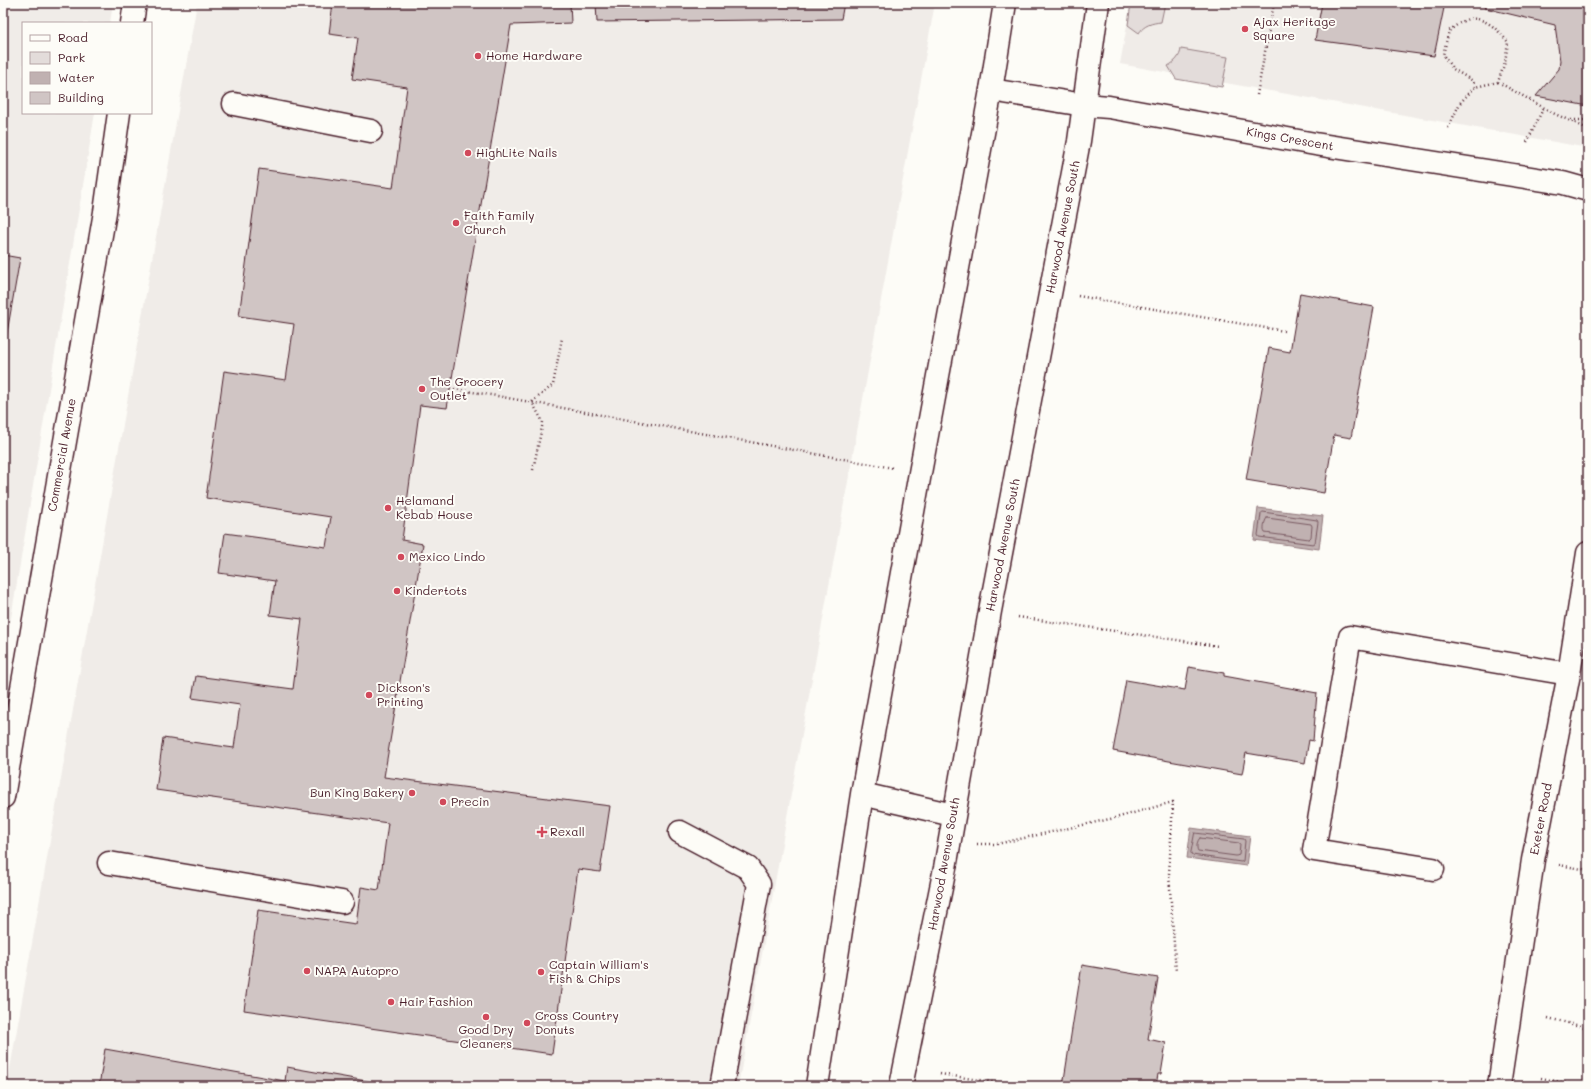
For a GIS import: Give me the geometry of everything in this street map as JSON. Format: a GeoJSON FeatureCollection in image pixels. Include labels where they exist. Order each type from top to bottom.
{"type":"FeatureCollection","features":[{"type":"Feature","properties":{"kind":"main road"},"geometry":{"type":"LineString","coordinates":[[132,22],[135,3]]}},
{"type":"Feature","properties":{"kind":"main road"},"geometry":{"type":"LineString","coordinates":[[817,1086],[862,794],[991,90],[1005,3]]}},
{"type":"Feature","properties":{"kind":"main road","name":"Harwood Avenue South"},"geometry":{"type":"LineString","coordinates":[[901,1086],[944,868],[1079,141],[1098,3]]}},
{"type":"Feature","properties":{"kind":"main road","name":"Kings Crescent"},"geometry":{"type":"LineString","coordinates":[[991,90],[1084,105],[1109,107],[1315,144],[1563,183],[1588,190]]}},
{"type":"Feature","properties":{"kind":"main road"},"geometry":{"type":"LineString","coordinates":[[234,104],[371,131]]}},
{"type":"Feature","properties":{"kind":"main road","name":"Commercial Avenue"},"geometry":{"type":"LineString","coordinates":[[3,797],[105,212],[119,114]]}},
{"type":"Feature","properties":{"kind":"main road","name":"Exeter Road"},"geometry":{"type":"LineString","coordinates":[[1499,1086],[1533,860],[1569,674],[1588,553]]}},
{"type":"Feature","properties":{"kind":"main road"},"geometry":{"type":"LineString","coordinates":[[1433,869],[1314,850],[1350,637],[1569,674]]}},
{"type":"Feature","properties":{"kind":"main road"},"geometry":{"type":"LineString","coordinates":[[862,794],[953,815]]}},
{"type":"Feature","properties":{"kind":"main road"},"geometry":{"type":"LineString","coordinates":[[680,832],[748,868],[759,884],[722,1086]]}},
{"type":"Feature","properties":{"kind":"main road"},"geometry":{"type":"LineString","coordinates":[[109,863],[342,902]]}},
{"type":"Feature","properties":{"kind":"path"},"geometry":{"type":"LineString","coordinates":[[1257,95],[1274,3]]}},
{"type":"Feature","properties":{"kind":"path"},"geometry":{"type":"LineString","coordinates":[[1475,87],[1473,81],[1453,70],[1443,55],[1449,31],[1467,20],[1479,20],[1497,29],[1508,42],[1505,62],[1498,82]]}},
{"type":"Feature","properties":{"kind":"path"},"geometry":{"type":"LineString","coordinates":[[1448,128],[1460,103],[1475,87],[1498,82],[1588,129]]}},
{"type":"Feature","properties":{"kind":"path"},"geometry":{"type":"LineString","coordinates":[[1527,142],[1544,107]]}},
{"type":"Feature","properties":{"kind":"path"},"geometry":{"type":"LineString","coordinates":[[1569,120],[1588,120]]}},
{"type":"Feature","properties":{"kind":"path"},"geometry":{"type":"LineString","coordinates":[[1076,296],[1284,331]]}},
{"type":"Feature","properties":{"kind":"path"},"geometry":{"type":"LineString","coordinates":[[532,402],[553,385],[562,338]]}},
{"type":"Feature","properties":{"kind":"path"},"geometry":{"type":"LineString","coordinates":[[454,389],[920,473]]}},
{"type":"Feature","properties":{"kind":"path"},"geometry":{"type":"LineString","coordinates":[[532,402],[543,422],[533,470]]}},
{"type":"Feature","properties":{"kind":"path"},"geometry":{"type":"LineString","coordinates":[[1018,617],[1218,646]]}},
{"type":"Feature","properties":{"kind":"path"},"geometry":{"type":"LineString","coordinates":[[977,844],[997,844],[1119,817],[1173,802],[1169,874],[1176,972]]}},
{"type":"Feature","properties":{"kind":"path"},"geometry":{"type":"LineString","coordinates":[[1548,1018],[1588,1028]]}},
{"type":"Feature","properties":{"kind":"path"},"geometry":{"type":"LineString","coordinates":[[940,1074],[1018,1086]]}},
{"type":"Feature","properties":{"kind":"path"},"geometry":{"type":"LineString","coordinates":[[1541,1078],[1580,1086]]}},
{"type":"Feature","properties":{"kind":"shaded area"},"geometry":{"type":"Polygon","coordinates":[[[3,3],[113,3],[110,22],[22,22],[22,114],[95,114],[3,666],[3,3]]]}},
{"type":"Feature","properties":{"kind":"shaded area"},"geometry":{"type":"Polygon","coordinates":[[[197,3],[935,3],[738,1086],[7,1086],[197,3]]]}},
{"type":"Feature","properties":{"kind":"shaded area"},"geometry":{"type":"Polygon","coordinates":[[[1131,3],[1588,3],[1588,148],[1120,64],[1131,3]]]}},
{"type":"Feature","properties":{"kind":"green space"},"geometry":{"type":"Polygon","coordinates":[[[1131,3],[1165,3],[1161,22],[1148,25],[1139,33],[1128,25],[1131,3]]]}},
{"type":"Feature","properties":{"kind":"green space"},"geometry":{"type":"Polygon","coordinates":[[[1181,49],[1228,57],[1222,87],[1176,79],[1168,66],[1177,59],[1181,49]]]}},
{"type":"Feature","properties":{"kind":"water"},"geometry":{"type":"Polygon","coordinates":[[[1258,508],[1323,516],[1319,549],[1254,540],[1258,508]]]}},
{"type":"Feature","properties":{"kind":"water"},"geometry":{"type":"Polygon","coordinates":[[[1191,828],[1250,836],[1246,866],[1187,858],[1191,828]]]}},
{"type":"Feature","properties":{"kind":"building"},"geometry":{"type":"Polygon","coordinates":[[[333,3],[570,3],[571,23],[511,25],[447,408],[420,405],[402,540],[423,544],[384,777],[610,806],[600,872],[578,869],[552,1054],[244,1010],[258,910],[356,924],[361,887],[379,890],[388,823],[156,790],[163,738],[234,748],[240,705],[192,698],[196,676],[293,689],[302,619],[270,615],[275,581],[219,573],[225,533],[326,547],[331,517],[206,498],[224,371],[286,380],[294,324],[239,316],[259,169],[393,188],[407,87],[352,79],[358,38],[329,34],[333,3]]]}},
{"type":"Feature","properties":{"kind":"building"},"geometry":{"type":"Polygon","coordinates":[[[596,3],[844,3],[841,19],[597,22],[596,3]]]}},
{"type":"Feature","properties":{"kind":"building"},"geometry":{"type":"Polygon","coordinates":[[[1322,3],[1445,3],[1434,56],[1315,40],[1322,3]]]}},
{"type":"Feature","properties":{"kind":"building"},"geometry":{"type":"Polygon","coordinates":[[[1486,3],[1588,3],[1588,106],[1536,96],[1559,69],[1560,61],[1555,25],[1485,8],[1486,3]]]}},
{"type":"Feature","properties":{"kind":"building"},"geometry":{"type":"Polygon","coordinates":[[[3,255],[20,258],[3,356],[3,255]]]}},
{"type":"Feature","properties":{"kind":"building"},"geometry":{"type":"Polygon","coordinates":[[[1300,293],[1374,307],[1351,438],[1334,435],[1324,493],[1246,480],[1269,348],[1290,352],[1300,293]]]}},
{"type":"Feature","properties":{"kind":"building"},"geometry":{"type":"Polygon","coordinates":[[[1189,667],[1224,673],[1224,676],[1317,693],[1313,741],[1309,740],[1305,763],[1246,753],[1242,774],[1113,751],[1126,680],[1185,690],[1189,667]]]}},
{"type":"Feature","properties":{"kind":"building"},"geometry":{"type":"Polygon","coordinates":[[[1082,965],[1158,978],[1148,1039],[1166,1043],[1161,1074],[1158,1074],[1156,1086],[1063,1086],[1082,965]]]}},
{"type":"Feature","properties":{"kind":"building"},"geometry":{"type":"Polygon","coordinates":[[[105,1049],[285,1081],[287,1067],[372,1082],[372,1086],[99,1086],[105,1049]]]}},
{"type":"Feature","properties":{"kind":"place","name":"Ajax Heritage Square"},"geometry":{"type":"Point","coordinates":[1245,29]}},
{"type":"Feature","properties":{"kind":"place","name":"Home Hardware"},"geometry":{"type":"Point","coordinates":[478,56]}},
{"type":"Feature","properties":{"kind":"place","name":"HighLite Nails"},"geometry":{"type":"Point","coordinates":[468,153]}},
{"type":"Feature","properties":{"kind":"place","name":"Faith Family Church"},"geometry":{"type":"Point","coordinates":[456,223]}},
{"type":"Feature","properties":{"kind":"place","name":"The Grocery Outlet"},"geometry":{"type":"Point","coordinates":[422,389]}},
{"type":"Feature","properties":{"kind":"place","name":"Helamand Kebab House"},"geometry":{"type":"Point","coordinates":[388,508]}},
{"type":"Feature","properties":{"kind":"place","name":"Mexico Lindo"},"geometry":{"type":"Point","coordinates":[401,557]}},
{"type":"Feature","properties":{"kind":"place","name":"Kindertots"},"geometry":{"type":"Point","coordinates":[397,591]}},
{"type":"Feature","properties":{"kind":"place","name":"Dickson's Printing"},"geometry":{"type":"Point","coordinates":[369,695]}},
{"type":"Feature","properties":{"kind":"place","name":"Bun King Bakery"},"geometry":{"type":"Point","coordinates":[412,793]}},
{"type":"Feature","properties":{"kind":"place","name":"Precin"},"geometry":{"type":"Point","coordinates":[443,802]}},
{"type":"Feature","properties":{"kind":"place","name":"Rexall"},"geometry":{"type":"Point","coordinates":[542,832]}},
{"type":"Feature","properties":{"kind":"place","name":"NAPA Autopro"},"geometry":{"type":"Point","coordinates":[307,971]}},
{"type":"Feature","properties":{"kind":"place","name":"Captain William's Fish & Chips"},"geometry":{"type":"Point","coordinates":[541,972]}},
{"type":"Feature","properties":{"kind":"place","name":"Hair Fashion"},"geometry":{"type":"Point","coordinates":[391,1002]}},
{"type":"Feature","properties":{"kind":"place","name":"Good Dry Cleaners"},"geometry":{"type":"Point","coordinates":[486,1017]}},
{"type":"Feature","properties":{"kind":"place","name":"Cross Country Donuts"},"geometry":{"type":"Point","coordinates":[527,1023]}}]}
